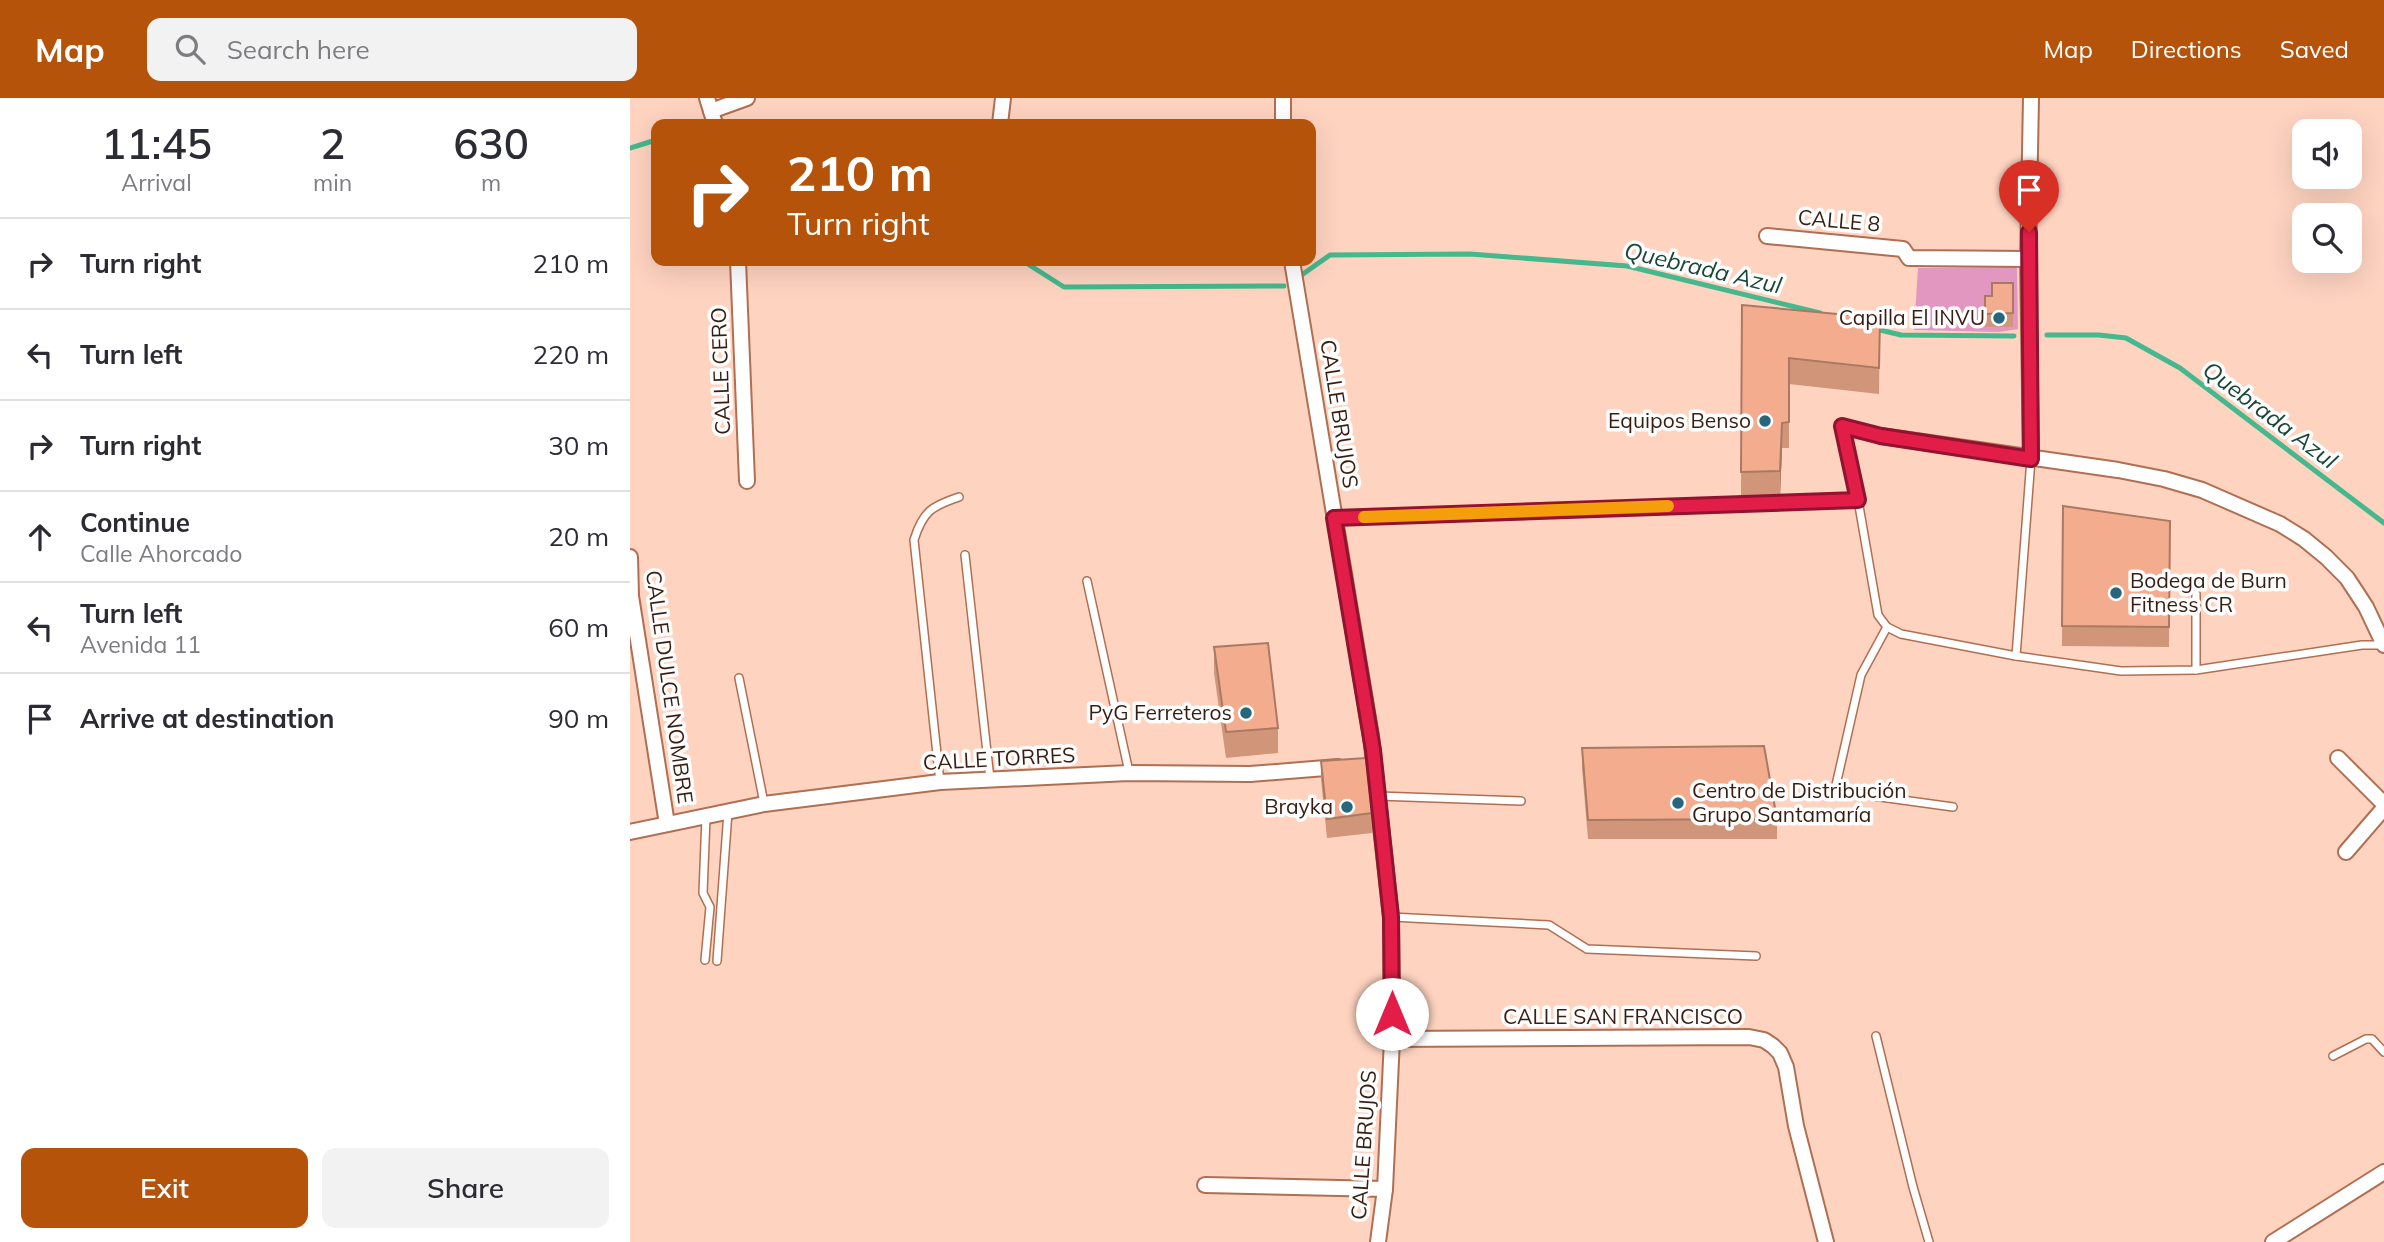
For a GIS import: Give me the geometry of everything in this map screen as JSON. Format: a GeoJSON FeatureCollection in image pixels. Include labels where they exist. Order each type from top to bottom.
{"type":"FeatureCollection","features":[{"type":"Feature","properties":{"kind":"street"},"geometry":{"type":"LineString","coordinates":[[711,111],[747,98]]}},
{"type":"Feature","properties":{"kind":"street"},"geometry":{"type":"LineString","coordinates":[[1001,119],[1003,98]]}},
{"type":"Feature","properties":{"kind":"street"},"geometry":{"type":"LineString","coordinates":[[1283,98],[1283,119]]}},
{"type":"Feature","properties":{"kind":"street"},"geometry":{"type":"LineString","coordinates":[[2031,98],[2028,259],[2031,459]]}},
{"type":"Feature","properties":{"kind":"street","name":"CALLE 8"},"geometry":{"type":"LineString","coordinates":[[1767,236],[1903,249],[1909,258],[2028,259]]}},
{"type":"Feature","properties":{"kind":"street","name":"CALLE CERO"},"geometry":{"type":"LineString","coordinates":[[738,266],[747,481]]}},
{"type":"Feature","properties":{"kind":"street","name":"CALLE BRUJOS"},"geometry":{"type":"LineString","coordinates":[[1293,266],[1334,518],[1360,766],[1378,796],[1391,917],[1392,1039],[1385,1189],[1378,1242]]}},
{"type":"Feature","properties":{"kind":"street"},"geometry":{"type":"LineString","coordinates":[[1881,436],[2164,479],[2202,490],[2280,524],[2304,539],[2347,578],[2366,607],[2384,645]]}},
{"type":"Feature","properties":{"kind":"street","name":"CALLE DULCE NOMBRE"},"geometry":{"type":"LineString","coordinates":[[630,557],[631,596],[667,824]]}},
{"type":"Feature","properties":{"kind":"street"},"geometry":{"type":"LineString","coordinates":[[2338,758],[2384,806],[2346,852]]}},
{"type":"Feature","properties":{"kind":"street","name":"CALLE TORRES"},"geometry":{"type":"LineString","coordinates":[[630,832],[764,804],[940,782],[1129,773],[1250,774],[1360,766]]}},
{"type":"Feature","properties":{"kind":"street","name":"CALLE SAN FRANCISCO"},"geometry":{"type":"LineString","coordinates":[[1392,1039],[1749,1037],[1764,1040],[1780,1054],[1786,1067],[1796,1126],[1826,1242]]}},
{"type":"Feature","properties":{"kind":"street"},"geometry":{"type":"LineString","coordinates":[[2278,1241],[2384,1172]]}},
{"type":"Feature","properties":{"kind":"street"},"geometry":{"type":"LineString","coordinates":[[1205,1185],[1385,1189]]}},
{"type":"Feature","properties":{"kind":"lane"},"geometry":{"type":"LineString","coordinates":[[1881,436],[1842,426],[1878,615],[1887,627],[1901,634],[2016,656],[2121,671],[2196,670],[2362,645],[2384,645]]}},
{"type":"Feature","properties":{"kind":"lane"},"geometry":{"type":"LineString","coordinates":[[2016,656],[2031,459]]}},
{"type":"Feature","properties":{"kind":"lane"},"geometry":{"type":"LineString","coordinates":[[940,782],[914,540],[921,519],[937,504],[960,497]]}},
{"type":"Feature","properties":{"kind":"lane"},"geometry":{"type":"LineString","coordinates":[[1334,518],[1858,500]]}},
{"type":"Feature","properties":{"kind":"lane"},"geometry":{"type":"LineString","coordinates":[[965,555],[990,779]]}},
{"type":"Feature","properties":{"kind":"lane"},"geometry":{"type":"LineString","coordinates":[[1087,581],[1129,773]]}},
{"type":"Feature","properties":{"kind":"lane"},"geometry":{"type":"LineString","coordinates":[[2196,594],[2196,670]]}},
{"type":"Feature","properties":{"kind":"lane"},"geometry":{"type":"LineString","coordinates":[[1887,627],[1861,675],[1836,785],[1837,791],[1953,807]]}},
{"type":"Feature","properties":{"kind":"lane"},"geometry":{"type":"LineString","coordinates":[[739,678],[764,804]]}},
{"type":"Feature","properties":{"kind":"lane"},"geometry":{"type":"LineString","coordinates":[[1378,796],[1521,801]]}},
{"type":"Feature","properties":{"kind":"lane"},"geometry":{"type":"LineString","coordinates":[[717,961],[728,811]]}},
{"type":"Feature","properties":{"kind":"lane"},"geometry":{"type":"LineString","coordinates":[[705,960],[710,907],[702,893],[706,816]]}},
{"type":"Feature","properties":{"kind":"lane"},"geometry":{"type":"LineString","coordinates":[[1391,917],[1549,925],[1587,949],[1756,956]]}},
{"type":"Feature","properties":{"kind":"lane"},"geometry":{"type":"LineString","coordinates":[[1876,1036],[1929,1242]]}},
{"type":"Feature","properties":{"kind":"lane"},"geometry":{"type":"LineString","coordinates":[[2333,1056],[2366,1039],[2372,1039],[2384,1052]]}},
{"type":"Feature","properties":{"kind":"shaded area"},"geometry":{"type":"Polygon","coordinates":[[[2017,267],[2018,329],[1999,332],[1914,330],[1918,268],[2017,267]]]}},
{"type":"Feature","properties":{"kind":"building"},"geometry":{"type":"Polygon","coordinates":[[[1992,283],[2013,283],[2013,313],[1985,314],[1985,296],[1992,296],[1992,283]]]}},
{"type":"Feature","properties":{"kind":"building","name":"Equipos Benso"},"geometry":{"type":"Polygon","coordinates":[[[1742,305],[1880,318],[1879,368],[1789,358],[1789,422],[1782,423],[1780,471],[1741,472],[1742,305]]]}},
{"type":"Feature","properties":{"kind":"building","name":"Bodega de Burn Fitness CR"},"geometry":{"type":"Polygon","coordinates":[[[2063,506],[2170,521],[2169,627],[2062,626],[2063,506]]]}},
{"type":"Feature","properties":{"kind":"building","name":"PyG Ferreteros"},"geometry":{"type":"Polygon","coordinates":[[[1268,643],[1278,728],[1226,732],[1214,647],[1268,643]]]}},
{"type":"Feature","properties":{"kind":"building","name":"Centro de Distribución Grupo Santamaría"},"geometry":{"type":"Polygon","coordinates":[[[1764,746],[1777,819],[1588,820],[1582,748],[1764,746]]]}},
{"type":"Feature","properties":{"kind":"building","name":"Brayka"},"geometry":{"type":"Polygon","coordinates":[[[1366,758],[1372,813],[1327,819],[1321,761],[1366,758]]]}},
{"type":"Feature","properties":{"kind":"waterway","name":"Quebrada Azul"},"geometry":{"type":"LineString","coordinates":[[630,148],[651,142]]}},
{"type":"Feature","properties":{"kind":"waterway","name":"Quebrada Azul"},"geometry":{"type":"LineString","coordinates":[[1316,265],[1330,255],[1470,254],[1627,266],[1820,313]]}},
{"type":"Feature","properties":{"kind":"waterway","name":"Quebrada Azul"},"geometry":{"type":"LineString","coordinates":[[1031,266],[1064,287],[1284,286]]}},
{"type":"Feature","properties":{"kind":"waterway","name":"Quebrada Azul"},"geometry":{"type":"LineString","coordinates":[[1303,274],[1314,266]]}},
{"type":"Feature","properties":{"kind":"waterway","name":"Quebrada Azul"},"geometry":{"type":"LineString","coordinates":[[1876,329],[1901,335],[2014,336]]}},
{"type":"Feature","properties":{"kind":"waterway","name":"Quebrada Azul"},"geometry":{"type":"LineString","coordinates":[[2047,335],[2126,338],[2180,368],[2384,523]]}},
{"type":"Feature","properties":{"kind":"slow traffic"},"geometry":{"type":"LineString","coordinates":[[1364,517],[1668,506]]}},
{"type":"Feature","properties":{"kind":"place","name":"Capilla El INVU"},"geometry":{"type":"Point","coordinates":[1999,318]}},
{"type":"Feature","properties":{"kind":"place","name":"Equipos Benso"},"geometry":{"type":"Point","coordinates":[1765,421]}},
{"type":"Feature","properties":{"kind":"place","name":"Bodega de Burn Fitness CR"},"geometry":{"type":"Point","coordinates":[2116,593]}},
{"type":"Feature","properties":{"kind":"place","name":"PyG Ferreteros"},"geometry":{"type":"Point","coordinates":[1246,713]}},
{"type":"Feature","properties":{"kind":"place","name":"Centro de Distribución Grupo Santamaría"},"geometry":{"type":"Point","coordinates":[1678,803]}},
{"type":"Feature","properties":{"kind":"place","name":"Brayka"},"geometry":{"type":"Point","coordinates":[1347,807]}},
{"type":"Feature","properties":{"kind":"route"},"geometry":{"type":"LineString","coordinates":[[1392,1014],[1391,917],[1373,750],[1334,518],[1858,500],[1842,426],[1881,436],[2031,459],[2029,232]]}}]}
